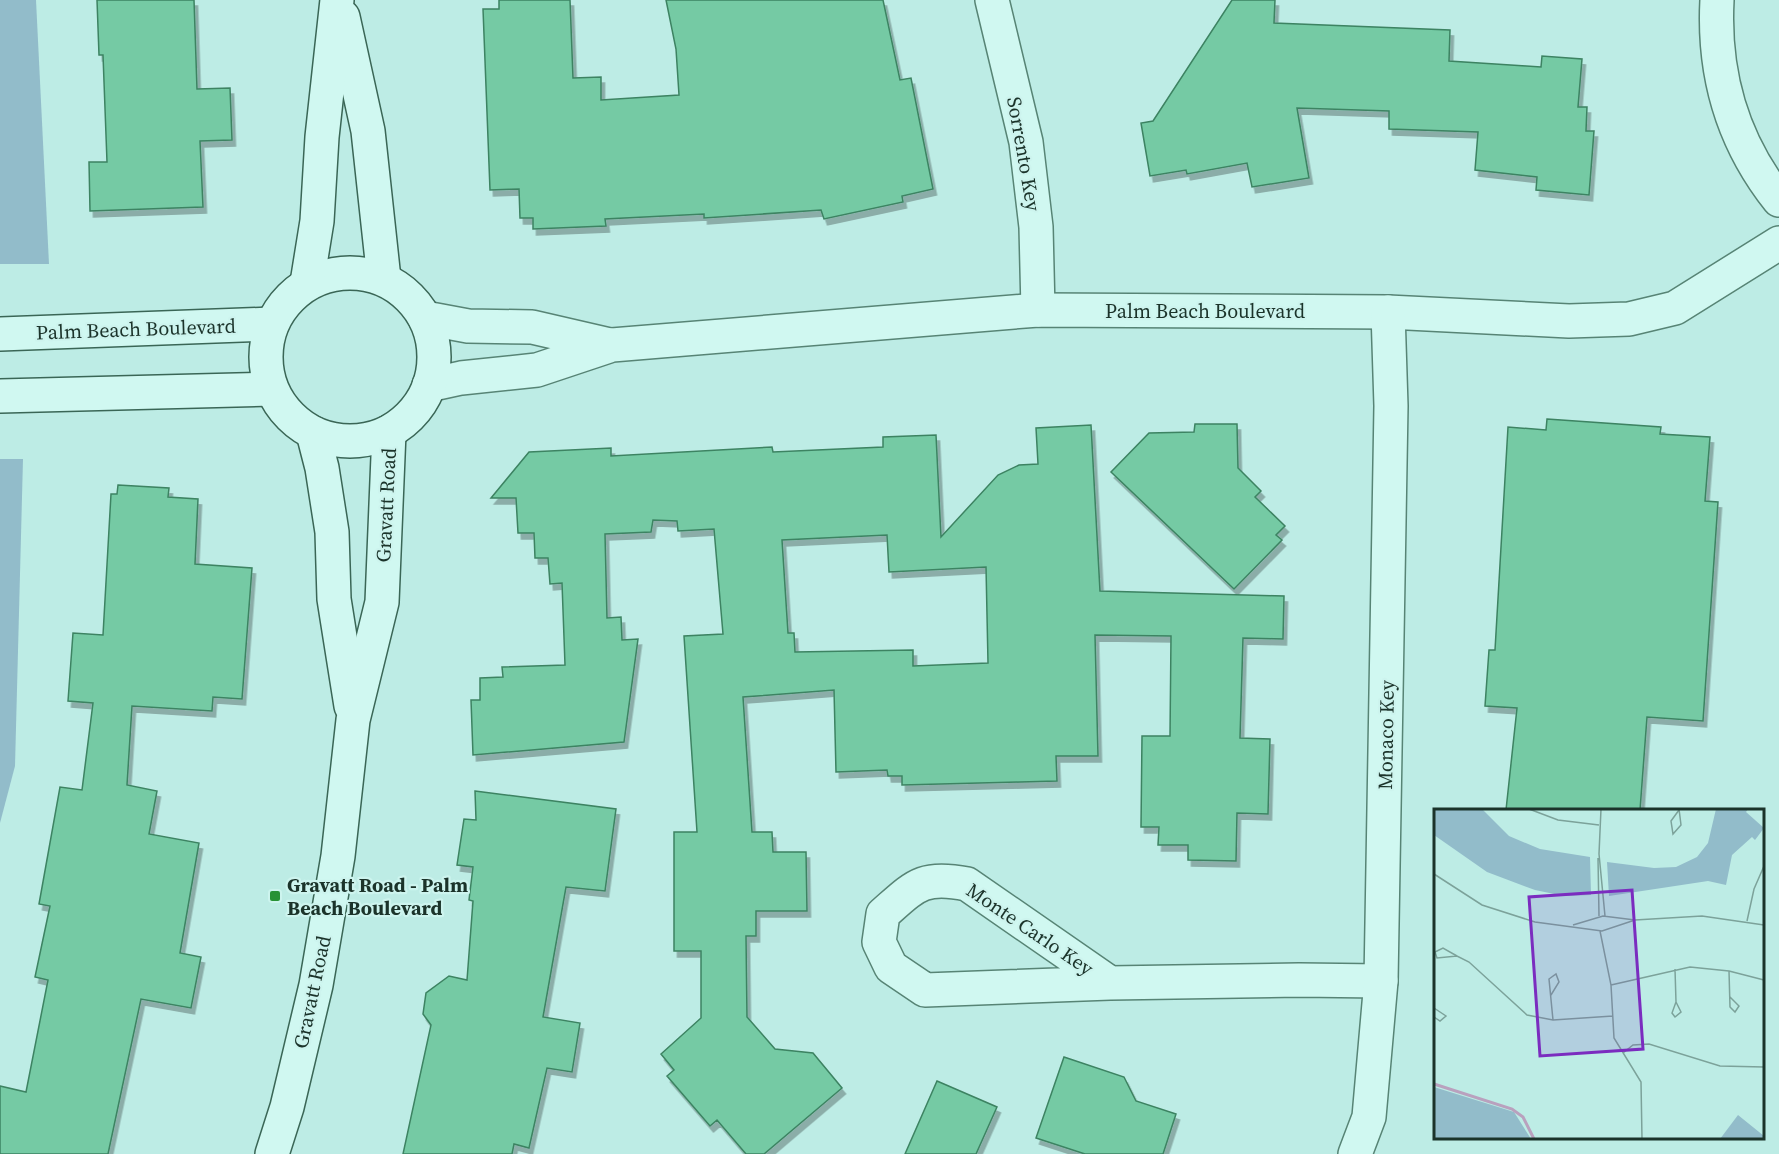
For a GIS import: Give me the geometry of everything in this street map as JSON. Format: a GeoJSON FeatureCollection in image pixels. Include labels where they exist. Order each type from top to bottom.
{"type":"FeatureCollection","features":[{"type":"Feature","properties":{"kind":"street"},"geometry":{"type":"LineString","coordinates":[[338,0],[368,131],[384,279]]}},
{"type":"Feature","properties":{"kind":"street"},"geometry":{"type":"LineString","coordinates":[[308,283],[317,221],[322,136],[338,0]]}},
{"type":"Feature","properties":{"kind":"street","name":"Sorrento Key"},"geometry":{"type":"LineString","coordinates":[[992,0],[1026,142],[1036,227],[1038,310]]}},
{"type":"Feature","properties":{"kind":"street"},"geometry":{"type":"LineString","coordinates":[[1717,0],[1715,27],[1730,116],[1751,159],[1779,200]]}},
{"type":"Feature","properties":{"kind":"street","name":"Palm Beach Boulevard"},"geometry":{"type":"LineString","coordinates":[[429,385],[461,378],[537,370],[612,345],[1038,310],[1388,312],[1569,321],[1629,319],[1675,308],[1779,243]]}},
{"type":"Feature","properties":{"kind":"street"},"geometry":{"type":"LineString","coordinates":[[358,272],[384,279],[408,295],[425,318],[433,340],[434,363],[429,385],[420,404],[407,419],[389,432],[356,440],[338,440],[312,433],[282,407],[272,389],[266,368],[266,346],[272,324],[287,301],[308,283],[332,274],[358,272]]}},
{"type":"Feature","properties":{"kind":"street","name":"Monaco Key"},"geometry":{"type":"LineString","coordinates":[[1355,1154],[1369,1117],[1382,981],[1391,406],[1388,312]]}},
{"type":"Feature","properties":{"kind":"street","name":"Palm Beach Boulevard"},"geometry":{"type":"LineString","coordinates":[[425,318],[468,326],[532,327],[612,345]]}},
{"type":"Feature","properties":{"kind":"street","name":"Palm Beach Boulevard"},"geometry":{"type":"LineString","coordinates":[[0,334],[272,324]]}},
{"type":"Feature","properties":{"kind":"street"},"geometry":{"type":"LineString","coordinates":[[0,396],[272,389]]}},
{"type":"Feature","properties":{"kind":"street","name":"Gravatt Road"},"geometry":{"type":"LineString","coordinates":[[272,1154],[287,1107],[316,985],[339,856],[353,720],[382,602],[389,432]]}},
{"type":"Feature","properties":{"kind":"street","name":"Gravatt Road"},"geometry":{"type":"LineString","coordinates":[[312,433],[321,468],[332,532],[334,599],[353,720]]}},
{"type":"Feature","properties":{"kind":"street","name":"Monte Carlo Key"},"geometry":{"type":"LineString","coordinates":[[1110,982],[968,884],[942,879],[916,885],[883,914],[879,942],[891,967],[925,990],[1110,982],[1382,981]]}},
{"type":"Feature","properties":{"kind":"shaded area"},"geometry":{"type":"Polygon","coordinates":[[[0,0],[36,0],[49,264],[0,264],[0,0]]]}},
{"type":"Feature","properties":{"kind":"shaded area"},"geometry":{"type":"Polygon","coordinates":[[[0,459],[23,459],[15,766],[0,823],[0,459]]]}},
{"type":"Feature","properties":{"kind":"building"},"geometry":{"type":"Polygon","coordinates":[[[97,0],[194,0],[197,89],[230,88],[232,140],[200,141],[203,207],[90,211],[89,162],[107,162],[103,55],[99,55],[97,0]]]}},
{"type":"Feature","properties":{"kind":"building"},"geometry":{"type":"Polygon","coordinates":[[[499,0],[570,0],[573,78],[601,77],[601,100],[679,95],[676,49],[666,0],[883,0],[900,80],[911,78],[933,189],[902,196],[903,202],[824,219],[821,210],[704,218],[704,214],[605,219],[606,226],[533,229],[533,218],[520,218],[519,189],[490,190],[483,9],[499,9],[499,0]]]}},
{"type":"Feature","properties":{"kind":"building"},"geometry":{"type":"Polygon","coordinates":[[[1232,0],[1275,0],[1274,23],[1450,30],[1449,61],[1541,67],[1542,56],[1582,59],[1578,107],[1587,107],[1586,131],[1594,131],[1589,195],[1536,190],[1537,177],[1475,170],[1478,132],[1389,129],[1389,111],[1297,108],[1309,178],[1252,187],[1247,163],[1187,174],[1186,170],[1150,176],[1141,123],[1153,121],[1232,0]]]}},
{"type":"Feature","properties":{"kind":"building"},"geometry":{"type":"Polygon","coordinates":[[[1547,419],[1661,427],[1660,434],[1710,437],[1705,501],[1718,502],[1703,721],[1647,717],[1640,809],[1506,809],[1517,708],[1485,706],[1489,650],[1495,650],[1508,427],[1546,430],[1547,419]]]}},
{"type":"Feature","properties":{"kind":"building"},"geometry":{"type":"Polygon","coordinates":[[[1195,424],[1237,424],[1238,468],[1261,491],[1255,497],[1285,526],[1276,535],[1282,540],[1234,589],[1111,472],[1149,433],[1194,432],[1195,424]]]}},
{"type":"Feature","properties":{"kind":"building"},"geometry":{"type":"Polygon","coordinates":[[[1091,425],[1100,591],[1284,596],[1283,639],[1243,638],[1240,738],[1270,739],[1268,814],[1237,813],[1236,861],[1188,860],[1188,845],[1158,845],[1159,827],[1141,827],[1142,736],[1170,736],[1171,636],[1095,635],[1098,756],[1056,756],[1057,781],[902,785],[902,776],[888,776],[887,770],[836,772],[834,690],[743,697],[752,832],[772,832],[773,852],[806,852],[807,911],[756,911],[756,936],[746,936],[747,1017],[775,1049],[813,1053],[842,1088],[764,1154],[746,1154],[717,1120],[710,1126],[667,1076],[674,1070],[661,1054],[701,1018],[701,951],[674,951],[674,832],[697,832],[684,636],[723,634],[714,529],[678,531],[677,521],[653,520],[651,532],[605,534],[607,618],[621,617],[622,640],[638,639],[624,742],[473,755],[471,700],[480,700],[480,678],[503,677],[502,667],[565,665],[562,583],[550,584],[548,558],[535,558],[534,533],[518,533],[516,498],[491,498],[529,452],[611,448],[611,456],[772,447],[773,452],[883,447],[883,437],[936,435],[941,537],[998,475],[1019,465],[1038,464],[1036,428],[1091,425]],[[887,535],[782,540],[788,633],[794,633],[795,652],[913,650],[913,666],[988,663],[986,567],[889,572],[887,535]]]}},
{"type":"Feature","properties":{"kind":"building"},"geometry":{"type":"Polygon","coordinates":[[[118,485],[169,488],[168,497],[198,499],[195,564],[252,568],[242,699],[213,697],[212,711],[132,706],[127,785],[157,791],[149,834],[199,843],[180,953],[201,957],[191,1008],[141,999],[108,1154],[0,1154],[0,1086],[26,1092],[48,980],[35,977],[50,906],[39,904],[60,787],[82,790],[93,703],[68,701],[73,633],[103,635],[111,494],[117,494],[118,485]]]}},
{"type":"Feature","properties":{"kind":"building"},"geometry":{"type":"Polygon","coordinates":[[[475,791],[616,809],[605,891],[566,887],[543,1017],[580,1023],[572,1072],[547,1068],[529,1148],[514,1144],[512,1154],[403,1154],[431,1025],[423,1014],[426,993],[449,976],[467,980],[473,901],[469,900],[473,867],[457,865],[464,819],[476,820],[475,791]]]}},
{"type":"Feature","properties":{"kind":"building"},"geometry":{"type":"Polygon","coordinates":[[[1064,1057],[1124,1077],[1136,1101],[1176,1114],[1163,1154],[1085,1154],[1036,1138],[1064,1057]]]}},
{"type":"Feature","properties":{"kind":"building"},"geometry":{"type":"Polygon","coordinates":[[[937,1081],[997,1107],[976,1154],[905,1154],[937,1081]]]}},
{"type":"Feature","properties":{"kind":"place","name":"Gravatt Road - Palm Beach Boulevard"},"geometry":{"type":"Point","coordinates":[275,896]}}]}
